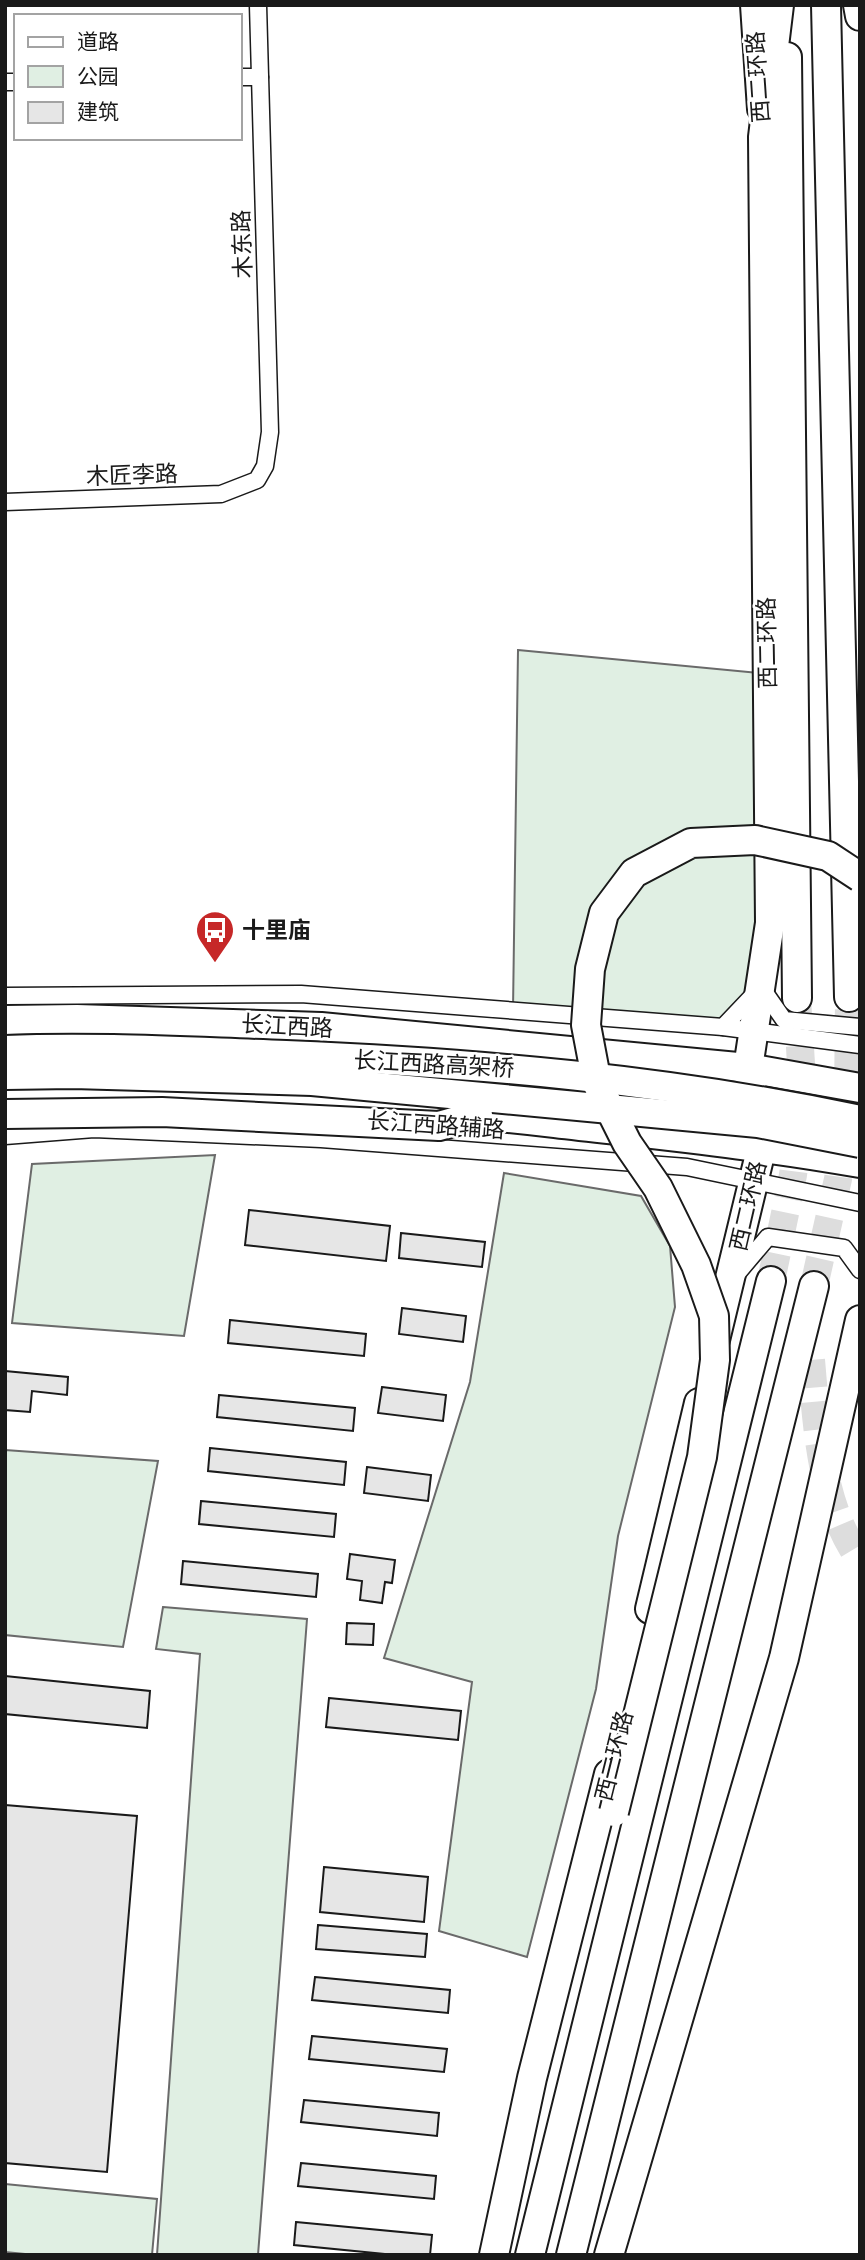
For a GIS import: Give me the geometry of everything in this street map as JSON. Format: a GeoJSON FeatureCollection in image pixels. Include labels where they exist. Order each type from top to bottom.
{"type":"FeatureCollection","features":[{"type":"Feature","properties":{"kind":"highway"},"geometry":{"type":"LineString","coordinates":[[763,137],[779,5]]}},
{"type":"Feature","properties":{"kind":"highway","name":"西二环路"},"geometry":{"type":"LineString","coordinates":[[787,5],[797,998]]}},
{"type":"Feature","properties":{"kind":"highway"},"geometry":{"type":"LineString","coordinates":[[826,5],[849,997]]}},
{"type":"Feature","properties":{"kind":"highway"},"geometry":{"type":"LineString","coordinates":[[858,5],[860,16]]}},
{"type":"Feature","properties":{"kind":"highway","name":"西二环路"},"geometry":{"type":"LineString","coordinates":[[494,2255],[532,2078],[632,1687],[762,1146],[747,1068],[755,1031],[770,923],[763,137]]}},
{"type":"Feature","properties":{"kind":"highway"},"geometry":{"type":"LineString","coordinates":[[518,2255],[520,2207],[538,2100],[614,1812],[702,1457],[715,1360],[714,1316],[696,1265],[658,1188],[627,1143],[597,1083],[586,1025],[590,969],[604,913],[634,873],[691,843],[755,840],[828,856],[860,877]]}},
{"type":"Feature","properties":{"kind":"highway"},"geometry":{"type":"LineString","coordinates":[[5,1007],[100,1004],[311,1012],[467,1041]]}},
{"type":"Feature","properties":{"kind":"highway","name":"长江西路"},"geometry":{"type":"LineString","coordinates":[[5,1020],[78,1019],[321,1027],[747,1068],[860,1088]]}},
{"type":"Feature","properties":{"kind":"highway","name":"长江西路高架桥"},"geometry":{"type":"LineString","coordinates":[[5,1050],[82,1047],[521,1068],[759,1098],[860,1120]]}},
{"type":"Feature","properties":{"kind":"highway","name":"长江西路高架桥"},"geometry":{"type":"LineString","coordinates":[[5,1075],[73,1073],[312,1081],[758,1123],[860,1143]]}},
{"type":"Feature","properties":{"kind":"highway"},"geometry":{"type":"LineString","coordinates":[[5,1097],[65,1094],[318,1100],[762,1146],[860,1163]]}},
{"type":"Feature","properties":{"kind":"highway"},"geometry":{"type":"LineString","coordinates":[[5,1114],[162,1112],[439,1126],[478,1115]]}},
{"type":"Feature","properties":{"kind":"highway","name":"西二环路"},"geometry":{"type":"LineString","coordinates":[[530,2255],[771,1281]]}},
{"type":"Feature","properties":{"kind":"highway"},"geometry":{"type":"LineString","coordinates":[[571,2255],[811,1298],[811,1360]]}},
{"type":"Feature","properties":{"kind":"highway"},"geometry":{"type":"LineString","coordinates":[[609,2255],[784,1658],[860,1320]]}},
{"type":"Feature","properties":{"kind":"highway"},"geometry":{"type":"LineString","coordinates":[[595,2255],[617,2223]]}},
{"type":"Feature","properties":{"kind":"main road","name":"西二环路"},"geometry":{"type":"LineString","coordinates":[[753,5],[755,70],[763,137]]}},
{"type":"Feature","properties":{"kind":"street","name":"木东路"},"geometry":{"type":"LineString","coordinates":[[257,480],[265,466],[270,432],[258,5]]}},
{"type":"Feature","properties":{"kind":"street"},"geometry":{"type":"LineString","coordinates":[[242,78],[260,77]]}},
{"type":"Feature","properties":{"kind":"street","name":"木匠李路"},"geometry":{"type":"LineString","coordinates":[[5,502],[221,494],[257,480]]}},
{"type":"Feature","properties":{"kind":"street"},"geometry":{"type":"LineString","coordinates":[[723,1027],[761,987],[784,1020],[860,1027]]}},
{"type":"Feature","properties":{"kind":"street"},"geometry":{"type":"LineString","coordinates":[[5,996],[301,994],[723,1027],[860,1045]]}},
{"type":"Feature","properties":{"kind":"street","name":"长江西路辅路"},"geometry":{"type":"LineString","coordinates":[[5,1136],[94,1129],[321,1139],[687,1167],[860,1203]]}},
{"type":"Feature","properties":{"kind":"street"},"geometry":{"type":"LineString","coordinates":[[730,1282],[768,1237],[844,1248],[860,1270]]}},
{"type":"Feature","properties":{"kind":"green space"},"geometry":{"type":"Polygon","coordinates":[[[518,650],[768,674],[761,987],[723,1027],[513,1010],[518,650]]]}},
{"type":"Feature","properties":{"kind":"green space"},"geometry":{"type":"Polygon","coordinates":[[[215,1155],[184,1336],[12,1323],[32,1164],[215,1155]]]}},
{"type":"Feature","properties":{"kind":"green space"},"geometry":{"type":"Polygon","coordinates":[[[504,1173],[641,1196],[670,1246],[675,1307],[618,1536],[596,1689],[527,1957],[439,1931],[472,1682],[384,1658],[470,1382],[504,1173]]]}},
{"type":"Feature","properties":{"kind":"green space"},"geometry":{"type":"Polygon","coordinates":[[[5,1450],[158,1461],[123,1647],[5,1635],[5,1450]]]}},
{"type":"Feature","properties":{"kind":"green space"},"geometry":{"type":"Polygon","coordinates":[[[163,1607],[307,1619],[258,2255],[157,2255],[200,1654],[156,1649],[163,1607]]]}},
{"type":"Feature","properties":{"kind":"green space"},"geometry":{"type":"Polygon","coordinates":[[[5,2184],[157,2199],[152,2255],[35,2255],[5,2252],[5,2184]]]}},
{"type":"Feature","properties":{"kind":"building"},"geometry":{"type":"Polygon","coordinates":[[[249,1210],[390,1226],[386,1261],[245,1245],[249,1210]]]}},
{"type":"Feature","properties":{"kind":"building"},"geometry":{"type":"Polygon","coordinates":[[[401,1233],[485,1242],[482,1267],[399,1258],[401,1233]]]}},
{"type":"Feature","properties":{"kind":"building"},"geometry":{"type":"Polygon","coordinates":[[[402,1308],[466,1316],[463,1342],[399,1334],[402,1308]]]}},
{"type":"Feature","properties":{"kind":"building"},"geometry":{"type":"Polygon","coordinates":[[[230,1320],[366,1334],[364,1356],[228,1343],[230,1320]]]}},
{"type":"Feature","properties":{"kind":"building"},"geometry":{"type":"Polygon","coordinates":[[[5,1371],[68,1377],[67,1395],[32,1391],[30,1412],[5,1410],[5,1371]]]}},
{"type":"Feature","properties":{"kind":"building"},"geometry":{"type":"Polygon","coordinates":[[[382,1387],[446,1395],[443,1421],[378,1413],[382,1387]]]}},
{"type":"Feature","properties":{"kind":"building"},"geometry":{"type":"Polygon","coordinates":[[[219,1395],[355,1408],[353,1431],[217,1417],[219,1395]]]}},
{"type":"Feature","properties":{"kind":"building"},"geometry":{"type":"Polygon","coordinates":[[[210,1448],[346,1462],[344,1485],[208,1471],[210,1448]]]}},
{"type":"Feature","properties":{"kind":"building"},"geometry":{"type":"Polygon","coordinates":[[[367,1467],[431,1475],[428,1501],[364,1493],[367,1467]]]}},
{"type":"Feature","properties":{"kind":"building"},"geometry":{"type":"Polygon","coordinates":[[[201,1501],[336,1514],[334,1537],[199,1524],[201,1501]]]}},
{"type":"Feature","properties":{"kind":"building"},"geometry":{"type":"Polygon","coordinates":[[[350,1554],[395,1560],[392,1583],[385,1582],[382,1603],[360,1600],[362,1581],[347,1579],[350,1554]]]}},
{"type":"Feature","properties":{"kind":"building"},"geometry":{"type":"Polygon","coordinates":[[[183,1561],[318,1574],[316,1597],[181,1584],[183,1561]]]}},
{"type":"Feature","properties":{"kind":"building"},"geometry":{"type":"Polygon","coordinates":[[[347,1623],[374,1624],[373,1645],[346,1644],[347,1623]]]}},
{"type":"Feature","properties":{"kind":"building"},"geometry":{"type":"Polygon","coordinates":[[[5,1676],[150,1691],[147,1728],[5,1714],[5,1676]]]}},
{"type":"Feature","properties":{"kind":"building"},"geometry":{"type":"Polygon","coordinates":[[[329,1698],[461,1711],[458,1740],[326,1727],[329,1698]]]}},
{"type":"Feature","properties":{"kind":"building"},"geometry":{"type":"Polygon","coordinates":[[[5,1805],[137,1816],[107,2172],[5,2163],[5,1805]]]}},
{"type":"Feature","properties":{"kind":"building"},"geometry":{"type":"Polygon","coordinates":[[[324,1867],[428,1877],[424,1922],[320,1912],[324,1867]]]}},
{"type":"Feature","properties":{"kind":"building"},"geometry":{"type":"Polygon","coordinates":[[[318,1925],[427,1934],[425,1957],[316,1949],[318,1925]]]}},
{"type":"Feature","properties":{"kind":"building"},"geometry":{"type":"Polygon","coordinates":[[[315,1977],[450,1990],[448,2013],[312,2000],[315,1977]]]}},
{"type":"Feature","properties":{"kind":"building"},"geometry":{"type":"Polygon","coordinates":[[[312,2036],[447,2049],[444,2072],[309,2059],[312,2036]]]}},
{"type":"Feature","properties":{"kind":"building"},"geometry":{"type":"Polygon","coordinates":[[[304,2100],[439,2113],[437,2136],[301,2122],[304,2100]]]}},
{"type":"Feature","properties":{"kind":"building"},"geometry":{"type":"Polygon","coordinates":[[[301,2163],[436,2176],[434,2199],[298,2186],[301,2163]]]}},
{"type":"Feature","properties":{"kind":"building"},"geometry":{"type":"Polygon","coordinates":[[[296,2222],[432,2235],[430,2255],[395,2255],[294,2245],[296,2222]]]}},
{"type":"Feature","properties":{"kind":"tunnel"},"geometry":{"type":"LineString","coordinates":[[814,1286],[838,1179],[848,1104],[849,997]]}},
{"type":"Feature","properties":{"kind":"tunnel"},"geometry":{"type":"LineString","coordinates":[[771,1281],[793,1175],[803,1097],[797,998]]}},
{"type":"Feature","properties":{"kind":"tunnel"},"geometry":{"type":"LineString","coordinates":[[811,1360],[819,1438],[828,1489],[836,1514],[860,1560]]}},
{"type":"Feature","properties":{"kind":"place","name":"十里庙"},"geometry":{"type":"Point","coordinates":[215,964]}}]}
